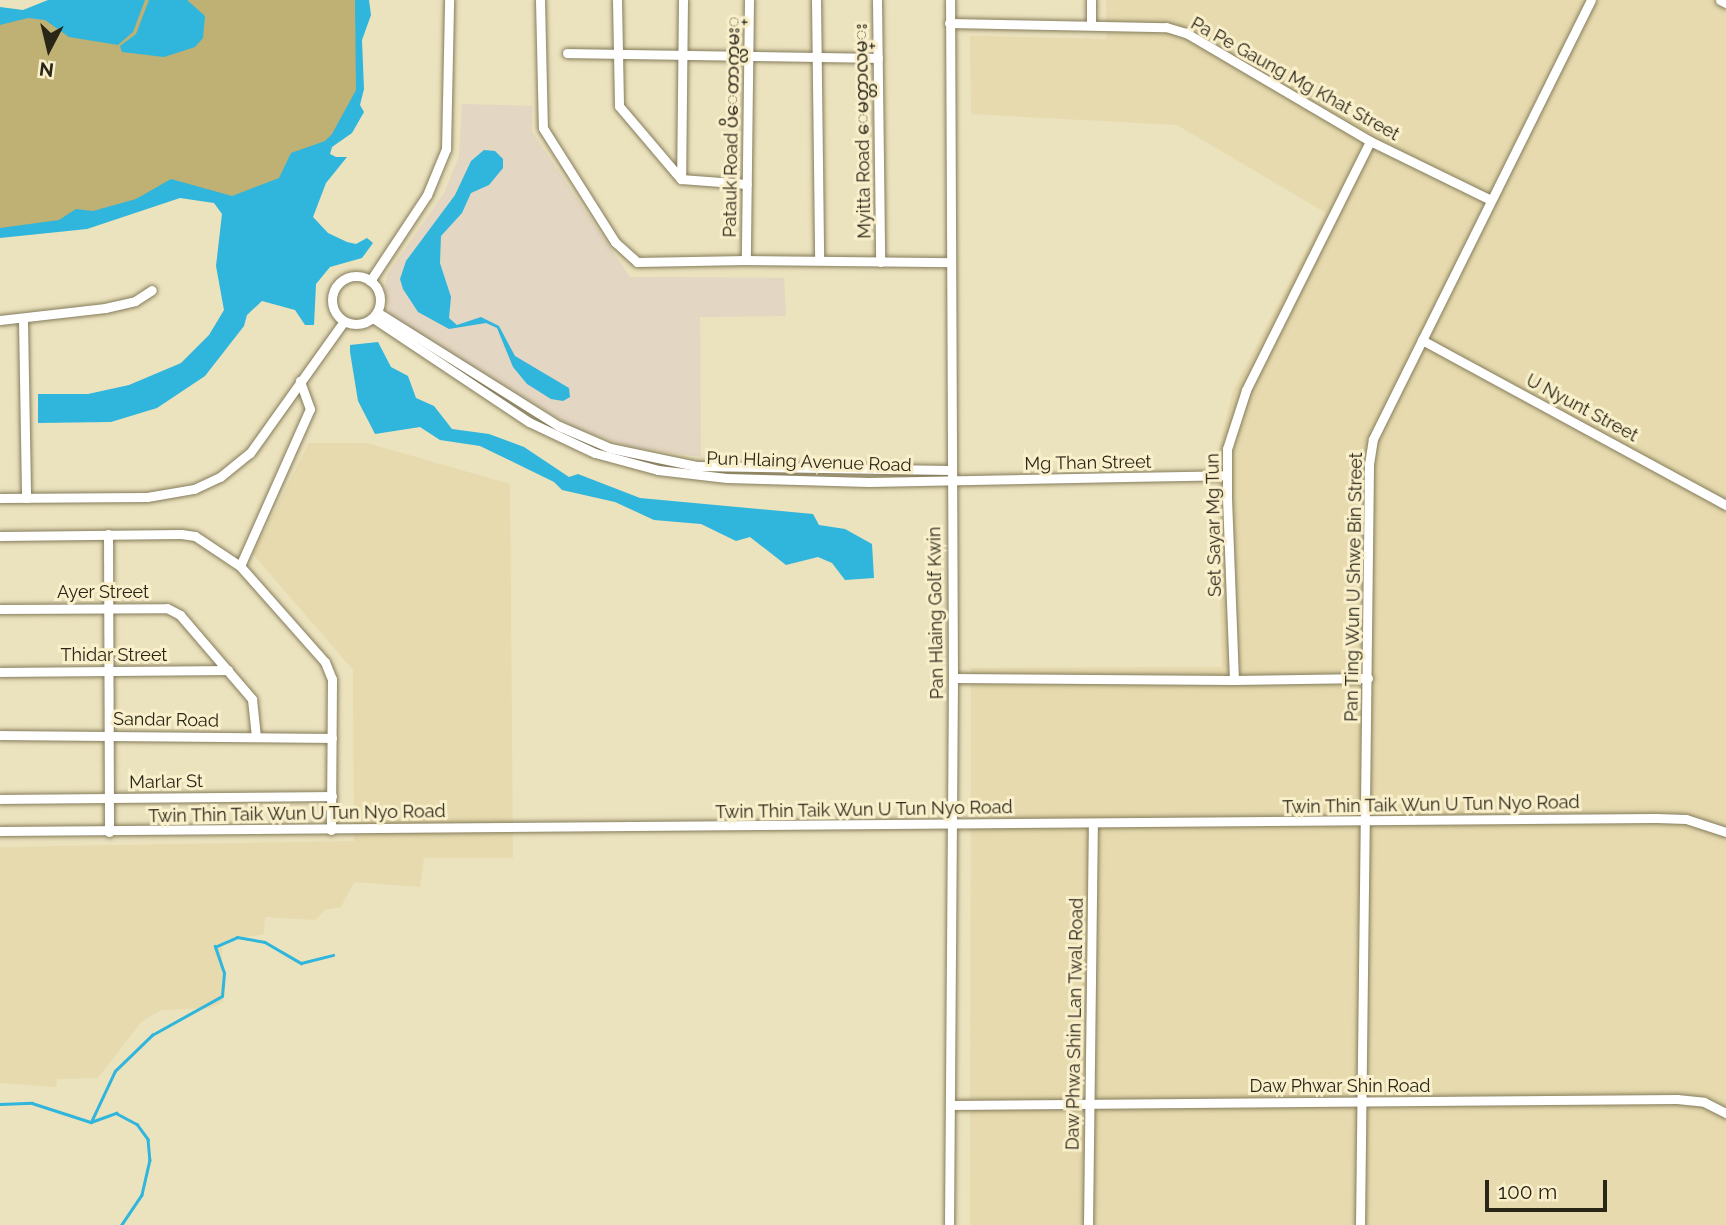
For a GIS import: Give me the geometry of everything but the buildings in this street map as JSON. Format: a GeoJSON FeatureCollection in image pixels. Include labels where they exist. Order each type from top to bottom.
{"type":"FeatureCollection","features":[{"type":"Feature","properties":{"kind":"street"},"geometry":{"type":"LineString","coordinates":[[370,281],[427,195],[446,149],[449,0]]}},
{"type":"Feature","properties":{"kind":"street"},"geometry":{"type":"LineString","coordinates":[[540,0],[543,128],[615,242],[636,262],[746,260]]}},
{"type":"Feature","properties":{"kind":"street"},"geometry":{"type":"LineString","coordinates":[[617,0],[619,106],[681,179],[747,184]]}},
{"type":"Feature","properties":{"kind":"street"},"geometry":{"type":"LineString","coordinates":[[681,179],[683,0]]}},
{"type":"Feature","properties":{"kind":"street","name":"Patauk Road ပိေတာက္လမး္"},"geometry":{"type":"LineString","coordinates":[[748,0],[746,260],[951,262]]}},
{"type":"Feature","properties":{"kind":"street"},"geometry":{"type":"LineString","coordinates":[[816,0],[819,260]]}},
{"type":"Feature","properties":{"kind":"street","name":"Myitta Road ေမတ္တာလမ္း"},"geometry":{"type":"LineString","coordinates":[[877,0],[880,262]]}},
{"type":"Feature","properties":{"kind":"street","name":"Pan Hlaing Golf Kwin"},"geometry":{"type":"LineString","coordinates":[[950,0],[950,481],[953,678],[950,1225]]}},
{"type":"Feature","properties":{"kind":"street"},"geometry":{"type":"LineString","coordinates":[[1091,0],[1091,25]]}},
{"type":"Feature","properties":{"kind":"street","name":"Pan Ting Wun U Shwe Bin Street"},"geometry":{"type":"LineString","coordinates":[[1360,1225],[1367,821],[1368,464],[1373,439],[1489,199],[1591,0]]}},
{"type":"Feature","properties":{"kind":"street"},"geometry":{"type":"LineString","coordinates":[[1720,0],[1726,4]]}},
{"type":"Feature","properties":{"kind":"street","name":"Pa Pe Gaung Mg Khat Street"},"geometry":{"type":"LineString","coordinates":[[949,23],[1166,27],[1185,33],[1370,141],[1489,199]]}},
{"type":"Feature","properties":{"kind":"street"},"geometry":{"type":"LineString","coordinates":[[567,53],[816,54],[878,58]]}},
{"type":"Feature","properties":{"kind":"street","name":"Set Sayar Mg Tun"},"geometry":{"type":"LineString","coordinates":[[1234,680],[1227,449],[1246,390],[1370,141]]}},
{"type":"Feature","properties":{"kind":"street"},"geometry":{"type":"LineString","coordinates":[[351,276],[370,281],[380,296],[375,315],[360,324],[344,321],[331,302],[334,289],[351,276]]}},
{"type":"Feature","properties":{"kind":"street"},"geometry":{"type":"LineString","coordinates":[[0,320],[23,320],[115,306],[152,290]]}},
{"type":"Feature","properties":{"kind":"street","name":"Pun Hlaing Avenue Road"},"geometry":{"type":"LineString","coordinates":[[375,315],[559,426],[610,448],[696,466],[950,470]]}},
{"type":"Feature","properties":{"kind":"street","name":"Pun Hlaing Avenue Road"},"geometry":{"type":"LineString","coordinates":[[375,315],[529,422],[595,453],[658,470],[727,478],[950,481]]}},
{"type":"Feature","properties":{"kind":"street"},"geometry":{"type":"LineString","coordinates":[[23,320],[26,498]]}},
{"type":"Feature","properties":{"kind":"street"},"geometry":{"type":"LineString","coordinates":[[0,498],[147,496],[194,489],[220,477],[250,453],[344,321]]}},
{"type":"Feature","properties":{"kind":"street","name":"U Nyunt Street"},"geometry":{"type":"LineString","coordinates":[[1422,340],[1726,505]]}},
{"type":"Feature","properties":{"kind":"street"},"geometry":{"type":"LineString","coordinates":[[240,566],[310,409],[300,381]]}},
{"type":"Feature","properties":{"kind":"street","name":"Mg Than Street"},"geometry":{"type":"LineString","coordinates":[[950,481],[1227,475]]}},
{"type":"Feature","properties":{"kind":"street"},"geometry":{"type":"LineString","coordinates":[[108,534],[109,832]]}},
{"type":"Feature","properties":{"kind":"street"},"geometry":{"type":"LineString","coordinates":[[0,536],[195,536],[240,566],[325,662],[332,679],[331,830]]}},
{"type":"Feature","properties":{"kind":"street","name":"Ayer Street"},"geometry":{"type":"LineString","coordinates":[[0,609],[167,608],[180,615],[252,699],[256,737]]}},
{"type":"Feature","properties":{"kind":"street","name":"Thidar Street"},"geometry":{"type":"LineString","coordinates":[[0,673],[108,669],[228,670]]}},
{"type":"Feature","properties":{"kind":"street"},"geometry":{"type":"LineString","coordinates":[[953,678],[1368,678]]}},
{"type":"Feature","properties":{"kind":"street","name":"Sandar Road"},"geometry":{"type":"LineString","coordinates":[[0,735],[332,738]]}},
{"type":"Feature","properties":{"kind":"street","name":"Marlar St"},"geometry":{"type":"LineString","coordinates":[[0,799],[332,796]]}},
{"type":"Feature","properties":{"kind":"street","name":"Twin Thin Taik Wun U Tun Nyo Road"},"geometry":{"type":"LineString","coordinates":[[0,831],[951,826],[1676,818],[1726,832]]}},
{"type":"Feature","properties":{"kind":"street","name":"Daw Phwa Shin Lan Twal Road"},"geometry":{"type":"LineString","coordinates":[[1088,1225],[1093,823]]}},
{"type":"Feature","properties":{"kind":"street","name":"Daw Phwar Shin Road"},"geometry":{"type":"LineString","coordinates":[[950,1105],[1676,1099],[1704,1102],[1726,1114]]}},
{"type":"Feature","properties":{"kind":"shaded area"},"geometry":{"type":"Polygon","coordinates":[[[64,0],[361,0],[360,87],[295,206],[175,190],[85,222],[0,233],[0,16],[64,0]]]}},
{"type":"Feature","properties":{"kind":"shaded area"},"geometry":{"type":"Polygon","coordinates":[[[1106,0],[1726,0],[1726,1225],[970,1225],[971,668],[1222,667],[1216,461],[1233,391],[1326,213],[1177,125],[971,114],[970,36],[1107,39],[1106,0]]]}},
{"type":"Feature","properties":{"kind":"shaded area"},"geometry":{"type":"Polygon","coordinates":[[[462,104],[532,106],[532,132],[630,277],[784,278],[786,316],[700,317],[701,457],[631,447],[574,428],[391,317],[385,293],[387,275],[444,193],[459,157],[462,104]]]}},
{"type":"Feature","properties":{"kind":"shaded area"},"geometry":{"type":"Polygon","coordinates":[[[309,443],[367,443],[510,484],[513,858],[424,858],[420,887],[354,882],[341,907],[325,910],[315,920],[265,917],[264,934],[229,939],[222,945],[223,1002],[211,1008],[162,1010],[142,1021],[98,1078],[57,1079],[56,1087],[0,1083],[0,847],[354,841],[353,670],[253,554],[309,443]]]}},
{"type":"Feature","properties":{"kind":"water"},"geometry":{"type":"Polygon","coordinates":[[[48,0],[145,0],[133,32],[118,45],[69,37],[45,20],[28,18],[0,25],[0,7],[23,10],[48,0]]]}},
{"type":"Feature","properties":{"kind":"water"},"geometry":{"type":"Polygon","coordinates":[[[149,0],[187,0],[205,16],[203,38],[195,47],[164,57],[122,52],[120,46],[136,34],[149,0]]]}},
{"type":"Feature","properties":{"kind":"water"},"geometry":{"type":"Polygon","coordinates":[[[355,0],[369,0],[371,15],[362,40],[364,89],[360,105],[364,112],[352,133],[332,147],[330,154],[347,157],[326,183],[313,217],[328,233],[347,242],[356,244],[367,238],[373,243],[362,258],[330,267],[316,284],[314,325],[305,325],[295,310],[262,301],[247,315],[244,326],[205,376],[157,408],[111,422],[38,423],[38,394],[88,394],[129,385],[181,363],[209,335],[224,310],[216,266],[222,214],[214,203],[180,198],[87,229],[0,238],[0,228],[59,220],[76,209],[93,211],[136,199],[171,179],[232,196],[279,178],[291,153],[325,141],[332,134],[356,90],[355,0]]]}},
{"type":"Feature","properties":{"kind":"water"},"geometry":{"type":"Polygon","coordinates":[[[484,150],[495,151],[503,159],[503,168],[489,185],[471,193],[462,213],[441,236],[440,263],[451,297],[449,318],[457,325],[481,317],[499,326],[515,356],[569,388],[570,397],[563,401],[551,399],[527,384],[513,367],[497,328],[486,323],[449,329],[418,312],[403,289],[400,279],[406,261],[455,195],[471,161],[484,150]]]}},
{"type":"Feature","properties":{"kind":"water"},"geometry":{"type":"Polygon","coordinates":[[[378,342],[391,367],[408,376],[416,398],[434,406],[452,429],[489,434],[524,447],[569,477],[578,474],[640,498],[813,514],[819,525],[845,529],[872,544],[874,578],[845,580],[832,563],[818,557],[786,565],[750,537],[736,541],[701,524],[654,520],[615,502],[562,490],[554,482],[480,446],[440,440],[420,427],[375,434],[358,401],[350,345],[378,342]]]}},
{"type":"Feature","properties":{"kind":"waterway"},"geometry":{"type":"LineString","coordinates":[[91,1122],[115,1071],[152,1035],[222,996],[224,973],[215,947],[237,937],[265,942],[301,963],[333,955]]}},
{"type":"Feature","properties":{"kind":"waterway"},"geometry":{"type":"LineString","coordinates":[[0,1104],[32,1103],[91,1122],[116,1113],[137,1124],[148,1139],[150,1160],[142,1195],[122,1225]]}}]}
